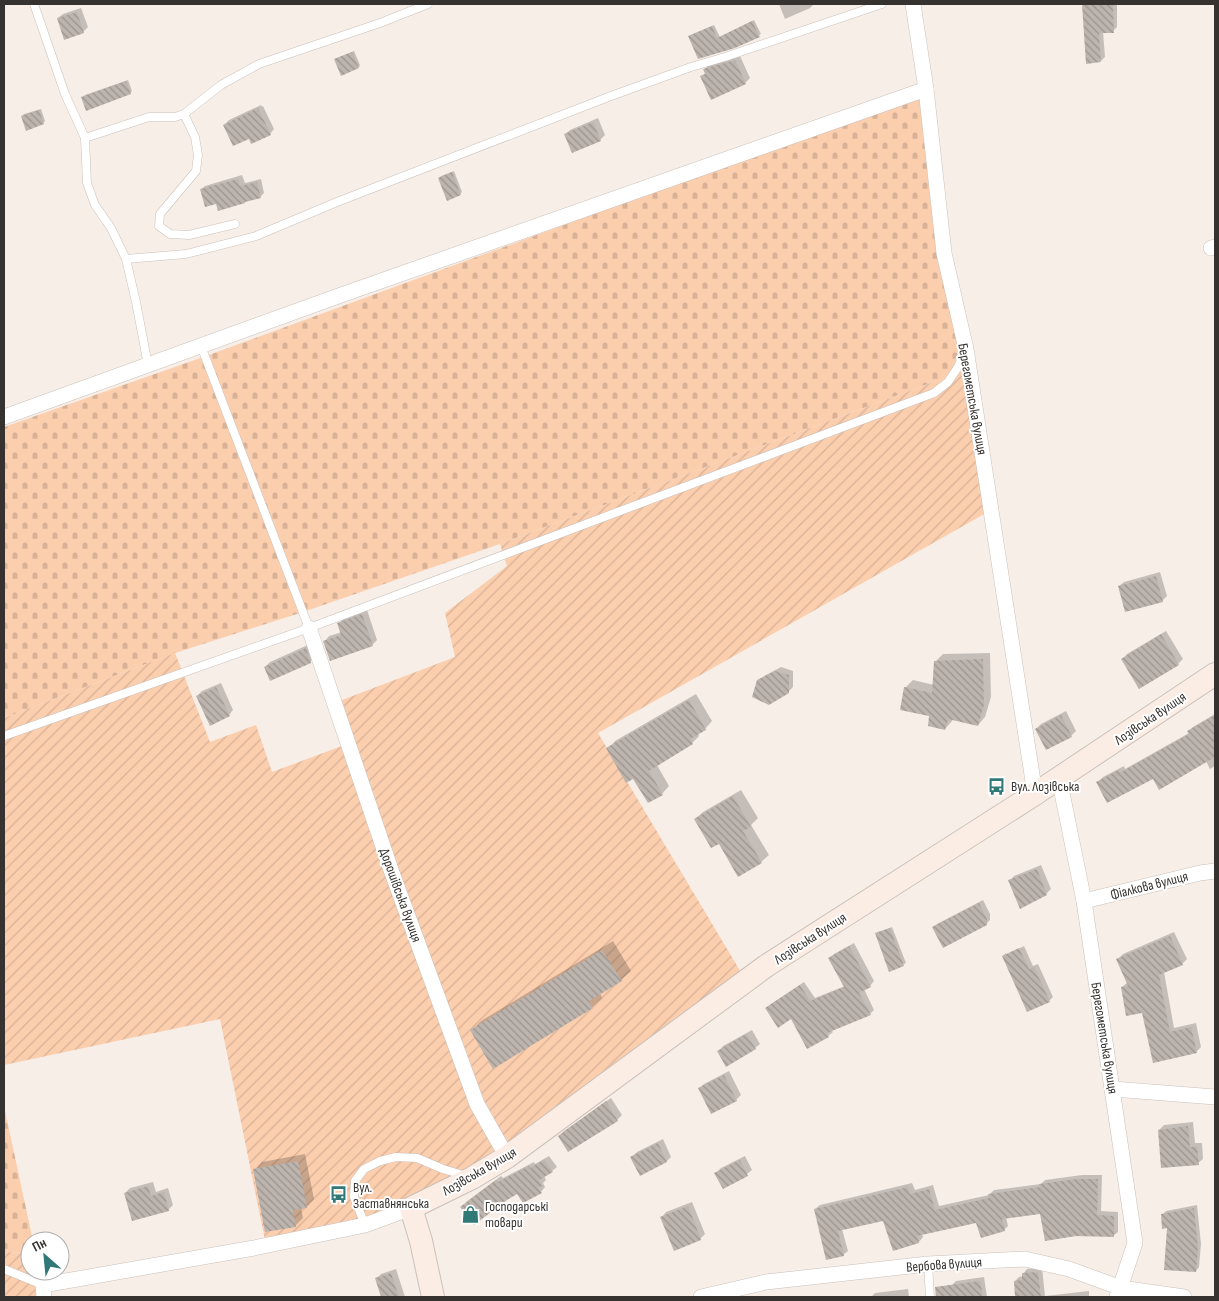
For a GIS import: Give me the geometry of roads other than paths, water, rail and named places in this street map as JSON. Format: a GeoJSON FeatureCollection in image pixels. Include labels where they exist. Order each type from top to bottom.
{"type":"FeatureCollection","features":[{"type":"Feature","properties":{"kind":"street","name":"Берегометська вулиця"},"geometry":{"type":"LineString","coordinates":[[913,4],[926,89],[944,253],[966,349],[1035,794]]}},
{"type":"Feature","properties":{"kind":"street"},"geometry":{"type":"LineString","coordinates":[[4,417],[926,89]]}},
{"type":"Feature","properties":{"kind":"street","name":"Дорошівська вулиця"},"geometry":{"type":"LineString","coordinates":[[309,628],[392,870],[477,1104],[507,1157]]}},
{"type":"Feature","properties":{"kind":"street","name":"Лозівська вулиця"},"geometry":{"type":"LineString","coordinates":[[411,1208],[472,1178],[507,1157],[766,966],[1035,794],[1215,674]]}},
{"type":"Feature","properties":{"kind":"street","name":"Берегометська вулиця"},"geometry":{"type":"LineString","coordinates":[[1059,778],[1084,901],[1135,1243],[1119,1292]]}},
{"type":"Feature","properties":{"kind":"street","name":"Фіалкова вулиця"},"geometry":{"type":"LineString","coordinates":[[1084,901],[1215,871]]}},
{"type":"Feature","properties":{"kind":"street"},"geometry":{"type":"LineString","coordinates":[[1113,1089],[1215,1097]]}},
{"type":"Feature","properties":{"kind":"street"},"geometry":{"type":"LineString","coordinates":[[43,1291],[365,1225],[411,1208],[421,1241],[433,1297]]}},
{"type":"Feature","properties":{"kind":"street","name":"Вербова вулиця"},"geometry":{"type":"LineString","coordinates":[[701,1297],[766,1282],[928,1264],[1026,1259],[1069,1269],[1119,1292],[1184,1297]]}},
{"type":"Feature","properties":{"kind":"lane"},"geometry":{"type":"LineString","coordinates":[[34,4],[65,94],[85,138],[86,183],[95,205],[110,228],[126,259],[148,365]]}},
{"type":"Feature","properties":{"kind":"lane"},"geometry":{"type":"LineString","coordinates":[[85,138],[148,117],[175,117],[184,114],[221,85],[259,64],[380,23],[428,4]]}},
{"type":"Feature","properties":{"kind":"lane"},"geometry":{"type":"LineString","coordinates":[[126,259],[186,254],[256,236],[337,202],[611,96],[690,67],[724,58],[882,4]]}},
{"type":"Feature","properties":{"kind":"lane"},"geometry":{"type":"LineString","coordinates":[[184,114],[195,137],[198,155],[196,171],[160,214],[159,226],[170,234],[190,234],[235,224]]}},
{"type":"Feature","properties":{"kind":"lane"},"geometry":{"type":"LineString","coordinates":[[201,346],[309,628]]}},
{"type":"Feature","properties":{"kind":"lane"},"geometry":{"type":"LineString","coordinates":[[4,736],[309,628],[934,393],[948,382],[958,367],[966,349]]}},
{"type":"Feature","properties":{"kind":"lane"},"geometry":{"type":"LineString","coordinates":[[365,1225],[354,1197],[355,1181],[364,1169],[380,1161],[396,1156],[416,1158],[472,1178]]}},
{"type":"Feature","properties":{"kind":"lane"},"geometry":{"type":"LineString","coordinates":[[928,1264],[930,1297]]}},
{"type":"Feature","properties":{"kind":"lane"},"geometry":{"type":"LineString","coordinates":[[4,1269],[43,1291]]}},
{"type":"Feature","properties":{"kind":"place","name":"Вул. Лозівська"},"geometry":{"type":"Point","coordinates":[997,786]}},
{"type":"Feature","properties":{"kind":"place","name":"Вул. Заставнянська"},"geometry":{"type":"Point","coordinates":[339,1195]}},
{"type":"Feature","properties":{"kind":"place","name":"Господарські товари"},"geometry":{"type":"Point","coordinates":[471,1214]}}]}
